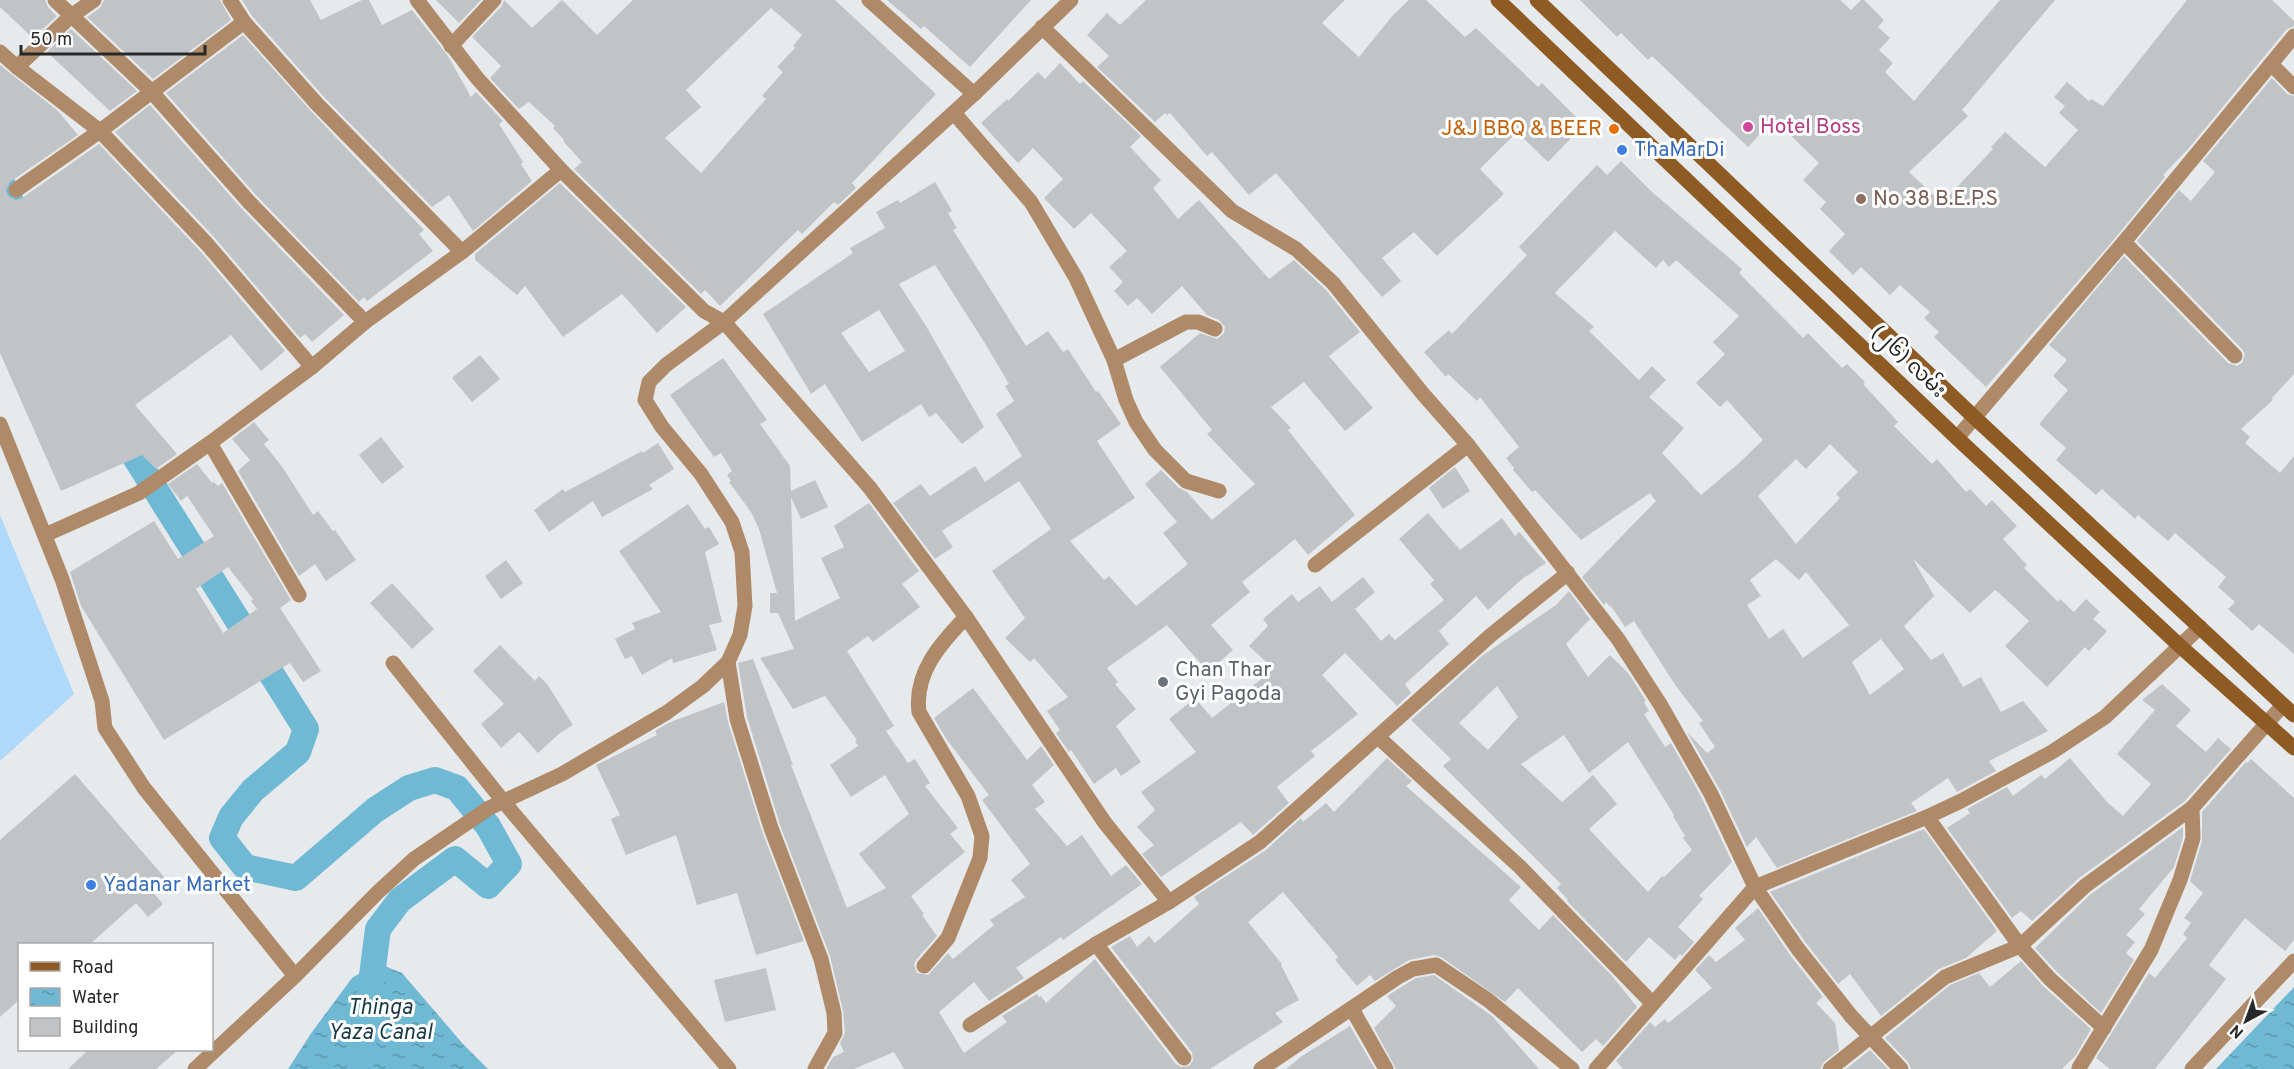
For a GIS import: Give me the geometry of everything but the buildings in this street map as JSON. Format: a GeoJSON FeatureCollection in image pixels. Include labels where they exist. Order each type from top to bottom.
{"type":"FeatureCollection","features":[{"type":"Feature","properties":{"kind":"main road","name":"(၂၆) လမ်း"},"geometry":{"type":"LineString","coordinates":[[1498,0],[1957,438],[2180,646],[2294,748]]}},
{"type":"Feature","properties":{"kind":"main road","name":"(၂၆) လမ်း"},"geometry":{"type":"LineString","coordinates":[[1537,0],[1974,417],[2288,710]]}},
{"type":"Feature","properties":{"kind":"main road"},"geometry":{"type":"LineString","coordinates":[[1668,161],[1685,142]]}},
{"type":"Feature","properties":{"kind":"street"},"geometry":{"type":"LineString","coordinates":[[55,0],[151,91],[249,202],[365,322]]}},
{"type":"Feature","properties":{"kind":"street"},"geometry":{"type":"LineString","coordinates":[[16,67],[71,16],[94,0]]}},
{"type":"Feature","properties":{"kind":"street"},"geometry":{"type":"LineString","coordinates":[[230,0],[244,22],[317,104],[462,252]]}},
{"type":"Feature","properties":{"kind":"street"},"geometry":{"type":"LineString","coordinates":[[417,0],[451,46],[561,170],[704,311],[724,322],[870,488],[966,617],[1105,823],[1168,902]]}},
{"type":"Feature","properties":{"kind":"street"},"geometry":{"type":"LineString","coordinates":[[451,46],[495,0]]}},
{"type":"Feature","properties":{"kind":"street"},"geometry":{"type":"LineString","coordinates":[[869,0],[974,94]]}},
{"type":"Feature","properties":{"kind":"street"},"geometry":{"type":"LineString","coordinates":[[195,1069],[295,976],[399,871],[496,804],[562,774],[666,712],[703,686],[728,662],[740,635],[745,606],[742,552],[732,522],[708,483],[662,427],[645,400],[649,382],[666,365],[724,322],[954,113],[1071,0]]}},
{"type":"Feature","properties":{"kind":"street"},"geometry":{"type":"LineString","coordinates":[[16,190],[100,131],[244,22]]}},
{"type":"Feature","properties":{"kind":"street"},"geometry":{"type":"LineString","coordinates":[[1042,27],[1232,211],[1296,249],[1332,283],[1468,445],[1618,639],[1660,704],[1710,794],[1755,887],[1851,1016],[1901,1069]]}},
{"type":"Feature","properties":{"kind":"street"},"geometry":{"type":"LineString","coordinates":[[1957,438],[2124,242],[2294,36]]}},
{"type":"Feature","properties":{"kind":"street"},"geometry":{"type":"LineString","coordinates":[[0,52],[16,67],[100,131],[207,244],[312,367]]}},
{"type":"Feature","properties":{"kind":"street"},"geometry":{"type":"LineString","coordinates":[[2271,64],[2294,87]]}},
{"type":"Feature","properties":{"kind":"street"},"geometry":{"type":"LineString","coordinates":[[954,113],[1031,202],[1076,278],[1114,360],[1126,400],[1136,422],[1155,450],[1186,482],[1219,491]]}},
{"type":"Feature","properties":{"kind":"street"},"geometry":{"type":"LineString","coordinates":[[45,535],[139,493],[210,443],[312,367],[365,322],[462,252],[561,170]]}},
{"type":"Feature","properties":{"kind":"street"},"geometry":{"type":"LineString","coordinates":[[2124,242],[2235,356]]}},
{"type":"Feature","properties":{"kind":"street"},"geometry":{"type":"LineString","coordinates":[[1114,360],[1186,322],[1198,322],[1215,329]]}},
{"type":"Feature","properties":{"kind":"street"},"geometry":{"type":"LineString","coordinates":[[0,424],[62,579],[102,701],[105,728],[144,788],[295,976]]}},
{"type":"Feature","properties":{"kind":"street"},"geometry":{"type":"LineString","coordinates":[[210,443],[299,595]]}},
{"type":"Feature","properties":{"kind":"street"},"geometry":{"type":"LineString","coordinates":[[1315,566],[1468,445]]}},
{"type":"Feature","properties":{"kind":"street"},"geometry":{"type":"LineString","coordinates":[[970,1024],[1096,944],[1168,902],[1260,842],[1491,635],[1568,573]]}},
{"type":"Feature","properties":{"kind":"street"},"geometry":{"type":"LineString","coordinates":[[924,966],[948,938],[981,858],[982,836],[968,796],[919,712],[917,697],[921,678],[940,644],[966,617]]}},
{"type":"Feature","properties":{"kind":"street"},"geometry":{"type":"LineString","coordinates":[[1601,1067],[1652,1003],[1755,887],[1926,817],[1961,801],[2052,752],[2127,699],[2200,627]]}},
{"type":"Feature","properties":{"kind":"street"},"geometry":{"type":"LineString","coordinates":[[728,662],[737,719],[771,828],[821,959],[834,1013],[835,1034],[816,1069]]}},
{"type":"Feature","properties":{"kind":"street"},"geometry":{"type":"LineString","coordinates":[[393,663],[496,804],[729,1069]]}},
{"type":"Feature","properties":{"kind":"street"},"geometry":{"type":"LineString","coordinates":[[1830,1069],[1869,1035],[1945,976],[2020,946],[2085,886],[2192,808],[2267,723],[2288,710]]}},
{"type":"Feature","properties":{"kind":"street"},"geometry":{"type":"LineString","coordinates":[[1378,737],[1520,867],[1652,1003]]}},
{"type":"Feature","properties":{"kind":"street"},"geometry":{"type":"LineString","coordinates":[[2079,1068],[2151,950],[2180,880],[2193,838],[2192,808]]}},
{"type":"Feature","properties":{"kind":"street"},"geometry":{"type":"LineString","coordinates":[[1926,817],[2020,946],[2050,979],[2104,1028]]}},
{"type":"Feature","properties":{"kind":"street"},"geometry":{"type":"LineString","coordinates":[[1096,944],[1184,1058]]}},
{"type":"Feature","properties":{"kind":"street"},"geometry":{"type":"LineString","coordinates":[[2192,1069],[2294,961]]}},
{"type":"Feature","properties":{"kind":"street"},"geometry":{"type":"LineString","coordinates":[[1261,1069],[1405,973],[1413,969],[1436,965],[1488,1000],[1572,1069]]}},
{"type":"Feature","properties":{"kind":"street"},"geometry":{"type":"LineString","coordinates":[[1352,1009],[1386,1069]]}},
{"type":"Feature","properties":{"kind":"shaded area"},"geometry":{"type":"Polygon","coordinates":[[[0,515],[74,694],[0,761],[0,515]]]}},
{"type":"Feature","properties":{"kind":"water","name":"Thinga Yaza Canal"},"geometry":{"type":"Polygon","coordinates":[[[377,963],[402,973],[463,1044],[488,1069],[288,1069],[352,978],[377,963]]]}},
{"type":"Feature","properties":{"kind":"water"},"geometry":{"type":"Polygon","coordinates":[[[2294,987],[2294,1069],[2216,1069],[2294,987]]]}},
{"type":"Feature","properties":{"kind":"waterway"},"geometry":{"type":"LineString","coordinates":[[0,179],[24,229]]}},
{"type":"Feature","properties":{"kind":"waterway"},"geometry":{"type":"LineString","coordinates":[[118,430],[306,729],[298,752],[253,790],[231,817],[222,838],[245,867],[296,878],[375,810],[409,788],[435,780],[457,788],[488,826],[509,864],[488,886],[455,859],[400,900],[378,929],[360,1069]]}},
{"type":"Feature","properties":{"kind":"place","name":"Hotel Boss"},"geometry":{"type":"Point","coordinates":[1748,127]}},
{"type":"Feature","properties":{"kind":"place","name":"J&J BBQ & BEER"},"geometry":{"type":"Point","coordinates":[1614,129]}},
{"type":"Feature","properties":{"kind":"place","name":"ThaMarDi"},"geometry":{"type":"Point","coordinates":[1622,150]}},
{"type":"Feature","properties":{"kind":"place","name":"No 38 B.E.P.S"},"geometry":{"type":"Point","coordinates":[1861,199]}},
{"type":"Feature","properties":{"kind":"place","name":"Chan Thar Gyi Pagoda"},"geometry":{"type":"Point","coordinates":[1163,682]}},
{"type":"Feature","properties":{"kind":"place","name":"Yadanar Market"},"geometry":{"type":"Point","coordinates":[91,885]}}]}
